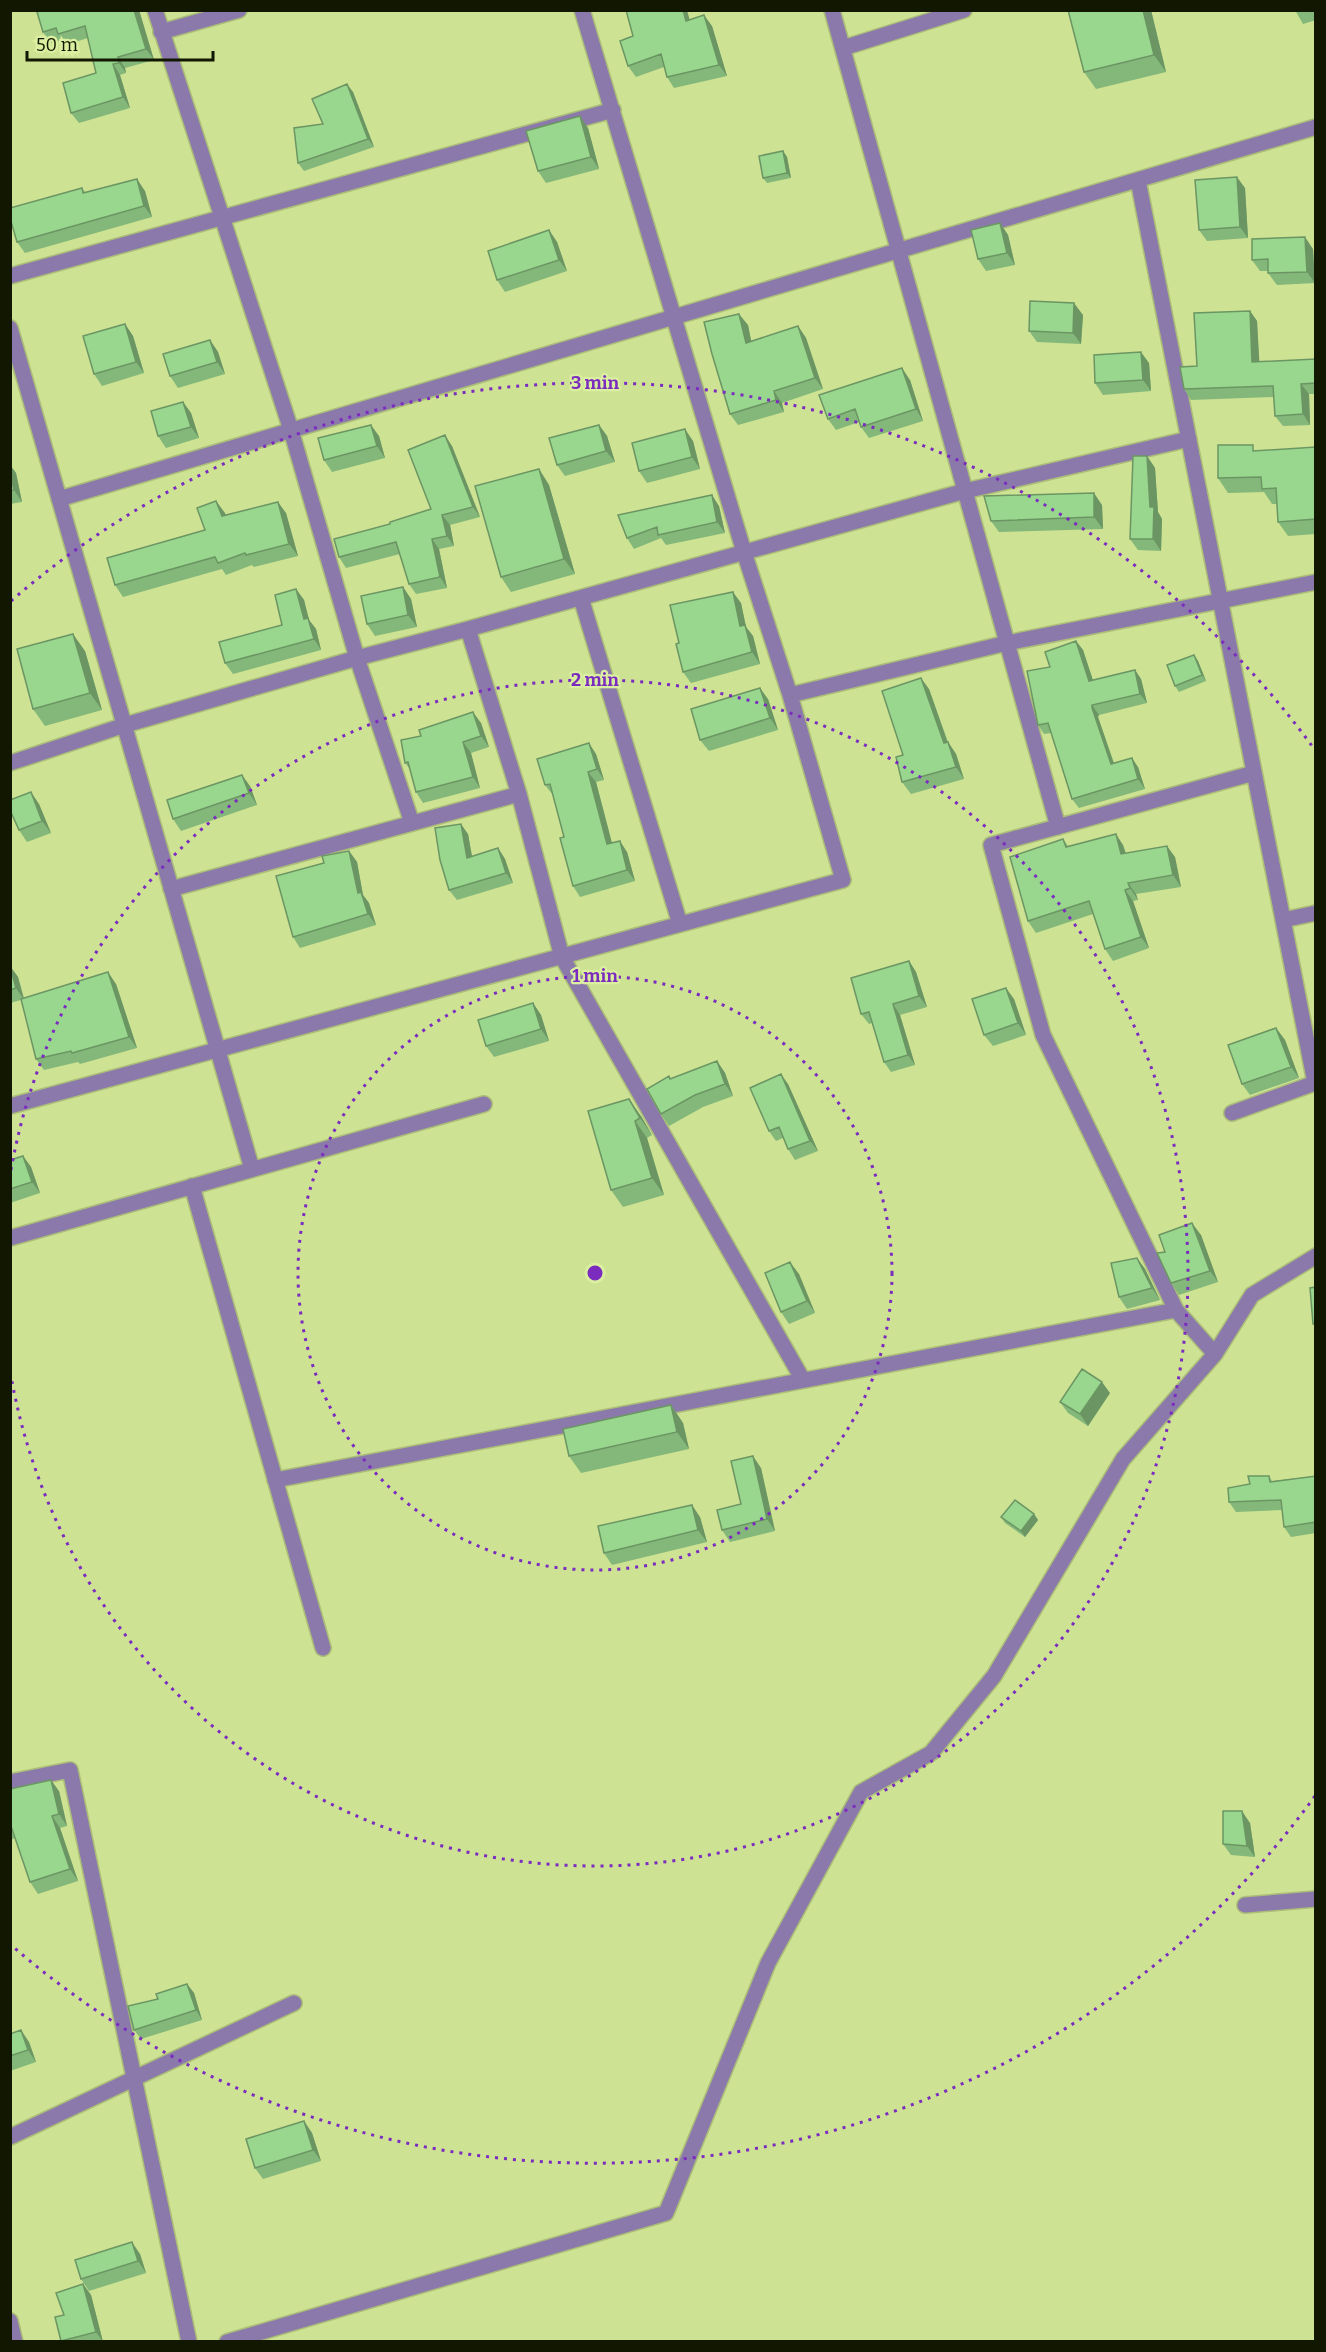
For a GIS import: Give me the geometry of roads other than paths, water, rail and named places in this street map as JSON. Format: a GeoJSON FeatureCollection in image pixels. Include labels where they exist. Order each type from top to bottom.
{"type":"FeatureCollection","features":[{"type":"Feature","properties":{"kind":"street"},"geometry":{"type":"LineString","coordinates":[[155,10],[291,430],[357,658],[412,824]]}},
{"type":"Feature","properties":{"kind":"street"},"geometry":{"type":"LineString","coordinates":[[161,32],[239,10]]}},
{"type":"Feature","properties":{"kind":"street"},"geometry":{"type":"LineString","coordinates":[[10,1106],[843,880],[790,695],[744,552],[582,10]]}},
{"type":"Feature","properties":{"kind":"street"},"geometry":{"type":"LineString","coordinates":[[832,10],[1058,827]]}},
{"type":"Feature","properties":{"kind":"street"},"geometry":{"type":"LineString","coordinates":[[843,48],[964,10]]}},
{"type":"Feature","properties":{"kind":"street"},"geometry":{"type":"LineString","coordinates":[[10,276],[613,110]]}},
{"type":"Feature","properties":{"kind":"street"},"geometry":{"type":"LineString","coordinates":[[59,498],[1316,128]]}},
{"type":"Feature","properties":{"kind":"street"},"geometry":{"type":"LineString","coordinates":[[1138,180],[1316,1083],[1232,1113]]}},
{"type":"Feature","properties":{"kind":"street"},"geometry":{"type":"LineString","coordinates":[[10,328],[13,346],[125,725],[252,1169]]}},
{"type":"Feature","properties":{"kind":"street"},"geometry":{"type":"LineString","coordinates":[[10,763],[125,725],[357,658],[965,491],[1189,439]]}},
{"type":"Feature","properties":{"kind":"street"},"geometry":{"type":"LineString","coordinates":[[790,695],[1007,643],[1316,582]]}},
{"type":"Feature","properties":{"kind":"street"},"geometry":{"type":"LineString","coordinates":[[581,598],[680,924]]}},
{"type":"Feature","properties":{"kind":"street"},"geometry":{"type":"LineString","coordinates":[[468,629],[519,794],[561,957],[803,1380]]}},
{"type":"Feature","properties":{"kind":"street"},"geometry":{"type":"LineString","coordinates":[[1215,1354],[1176,1310],[1043,1035],[991,845],[1254,773]]}},
{"type":"Feature","properties":{"kind":"street"},"geometry":{"type":"LineString","coordinates":[[171,889],[519,794]]}},
{"type":"Feature","properties":{"kind":"street"},"geometry":{"type":"LineString","coordinates":[[1283,920],[1316,914]]}},
{"type":"Feature","properties":{"kind":"street"},"geometry":{"type":"LineString","coordinates":[[10,1238],[484,1104]]}},
{"type":"Feature","properties":{"kind":"street"},"geometry":{"type":"LineString","coordinates":[[192,1186],[323,1648]]}},
{"type":"Feature","properties":{"kind":"street"},"geometry":{"type":"LineString","coordinates":[[227,2342],[666,2212],[768,1963],[861,1792],[931,1753],[987,1685],[1123,1459],[1215,1354],[1252,1295],[1316,1256]]}},
{"type":"Feature","properties":{"kind":"street"},"geometry":{"type":"LineString","coordinates":[[275,1480],[1176,1310]]}},
{"type":"Feature","properties":{"kind":"street"},"geometry":{"type":"LineString","coordinates":[[10,1782],[70,1770],[136,2078],[189,2342]]}},
{"type":"Feature","properties":{"kind":"street"},"geometry":{"type":"LineString","coordinates":[[1245,1905],[1316,1899]]}},
{"type":"Feature","properties":{"kind":"street"},"geometry":{"type":"LineString","coordinates":[[10,2137],[294,2003]]}},
{"type":"Feature","properties":{"kind":"street"},"geometry":{"type":"LineString","coordinates":[[10,2321],[15,2342]]}}]}
